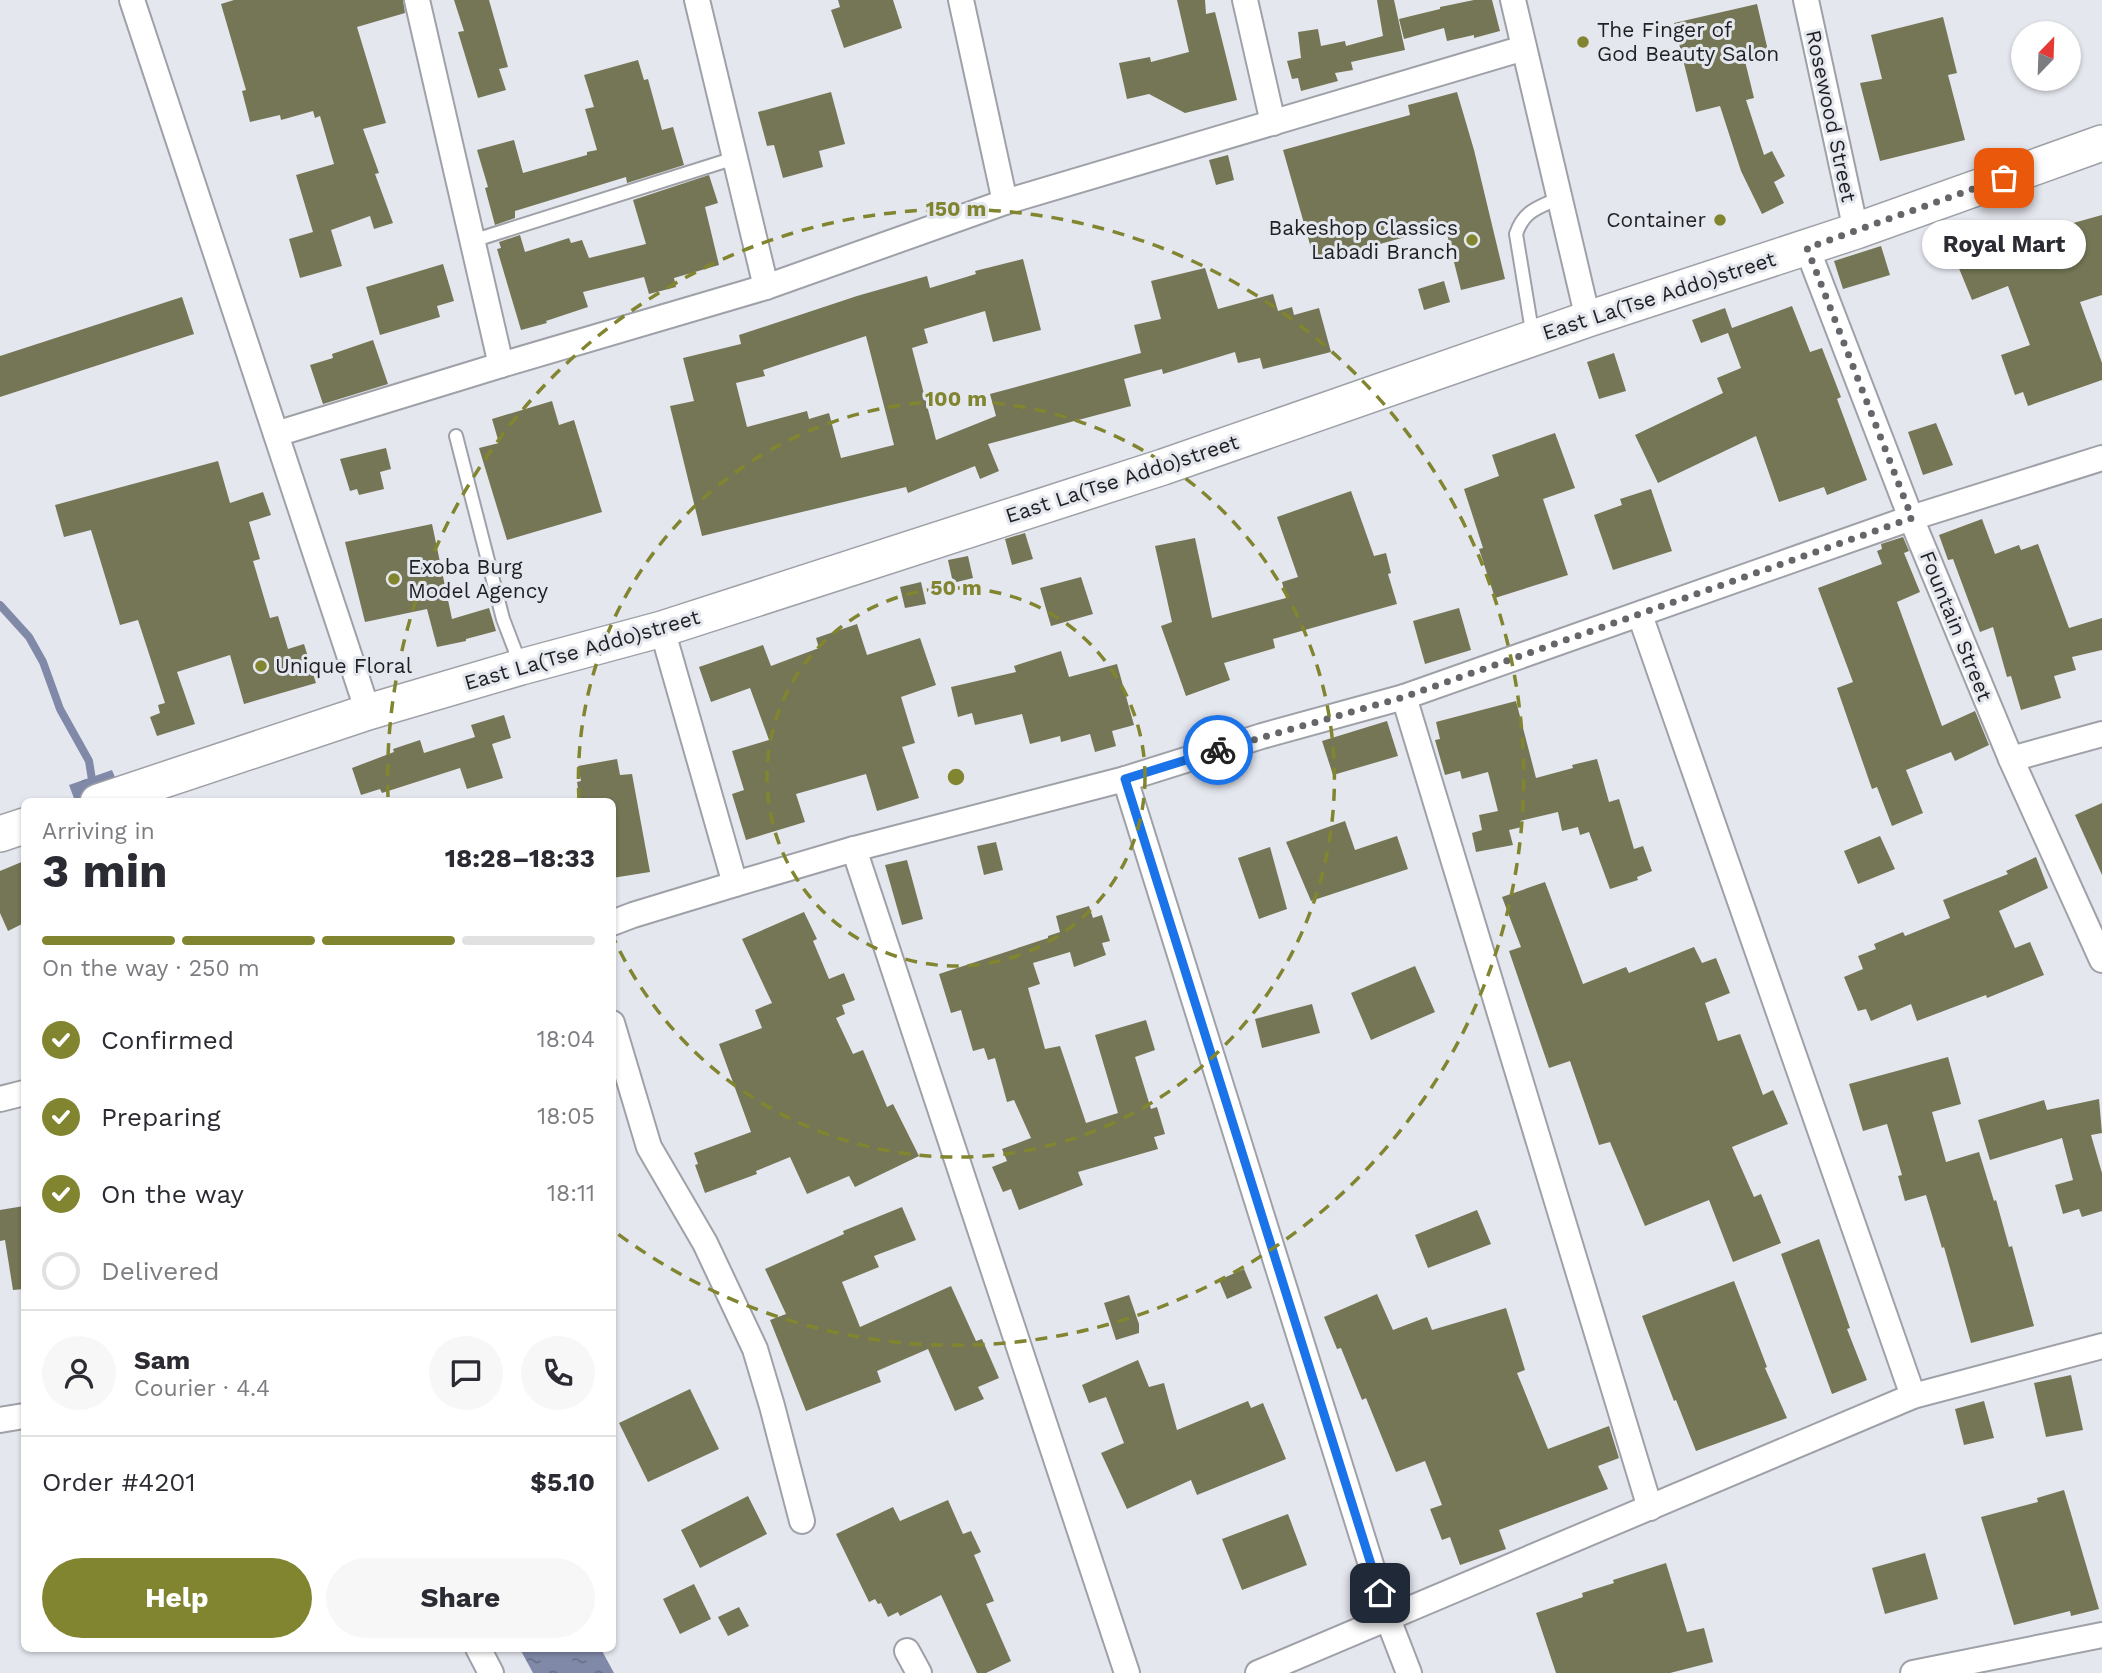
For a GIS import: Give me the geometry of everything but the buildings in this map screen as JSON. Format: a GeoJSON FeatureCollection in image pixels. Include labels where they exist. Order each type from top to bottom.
{"type":"FeatureCollection","features":[{"type":"Feature","properties":{"kind":"street"},"geometry":{"type":"LineString","coordinates":[[132,0],[368,712]]}},
{"type":"Feature","properties":{"kind":"street"},"geometry":{"type":"LineString","coordinates":[[417,0],[501,365]]}},
{"type":"Feature","properties":{"kind":"street"},"geometry":{"type":"LineString","coordinates":[[697,0],[766,287]]}},
{"type":"Feature","properties":{"kind":"street"},"geometry":{"type":"LineString","coordinates":[[961,0],[1005,202]]}},
{"type":"Feature","properties":{"kind":"street"},"geometry":{"type":"LineString","coordinates":[[1245,0],[1273,123]]}},
{"type":"Feature","properties":{"kind":"street"},"geometry":{"type":"LineString","coordinates":[[1513,0],[1588,318]]}},
{"type":"Feature","properties":{"kind":"street","name":"Rosewood Street"},"geometry":{"type":"LineString","coordinates":[[1806,0],[1856,231]]}},
{"type":"Feature","properties":{"kind":"street"},"geometry":{"type":"LineString","coordinates":[[276,434],[766,287],[1005,202],[1524,48]]}},
{"type":"Feature","properties":{"kind":"street","name":"East La(Tse Addo)street"},"geometry":{"type":"LineString","coordinates":[[110,798],[368,712],[662,629],[1163,467],[1588,318],[1807,248],[2102,142]]}},
{"type":"Feature","properties":{"kind":"street","name":"Fountain Street"},"geometry":{"type":"LineString","coordinates":[[1807,248],[1912,518],[2011,759],[2102,960]]}},
{"type":"Feature","properties":{"kind":"street"},"geometry":{"type":"LineString","coordinates":[[616,921],[854,849],[1125,779],[1262,736],[1404,697],[1912,518],[2102,458]]}},
{"type":"Feature","properties":{"kind":"street"},"geometry":{"type":"LineString","coordinates":[[1640,615],[1913,1396]]}},
{"type":"Feature","properties":{"kind":"street"},"geometry":{"type":"LineString","coordinates":[[662,629],[735,884]]}},
{"type":"Feature","properties":{"kind":"street"},"geometry":{"type":"LineString","coordinates":[[1404,697],[1650,1508]]}},
{"type":"Feature","properties":{"kind":"street"},"geometry":{"type":"LineString","coordinates":[[2011,759],[2102,734]]}},
{"type":"Feature","properties":{"kind":"street"},"geometry":{"type":"LineString","coordinates":[[1125,779],[1388,1619],[1409,1673]]}},
{"type":"Feature","properties":{"kind":"street"},"geometry":{"type":"LineString","coordinates":[[0,834],[21,827]]}},
{"type":"Feature","properties":{"kind":"street"},"geometry":{"type":"LineString","coordinates":[[854,849],[1127,1673]]}},
{"type":"Feature","properties":{"kind":"street"},"geometry":{"type":"LineString","coordinates":[[616,1036],[649,1147],[705,1243],[755,1349],[802,1521]]}},
{"type":"Feature","properties":{"kind":"street"},"geometry":{"type":"LineString","coordinates":[[0,1099],[21,1094]]}},
{"type":"Feature","properties":{"kind":"street"},"geometry":{"type":"LineString","coordinates":[[1258,1673],[1913,1396],[2102,1346]]}},
{"type":"Feature","properties":{"kind":"street"},"geometry":{"type":"LineString","coordinates":[[0,1420],[21,1416]]}},
{"type":"Feature","properties":{"kind":"street"},"geometry":{"type":"LineString","coordinates":[[1913,1673],[2102,1635]]}},
{"type":"Feature","properties":{"kind":"street"},"geometry":{"type":"LineString","coordinates":[[907,1651],[919,1673]]}},
{"type":"Feature","properties":{"kind":"street"},"geometry":{"type":"LineString","coordinates":[[480,1652],[491,1673]]}},
{"type":"Feature","properties":{"kind":"lane"},"geometry":{"type":"LineString","coordinates":[[472,241],[735,158]]}},
{"type":"Feature","properties":{"kind":"lane"},"geometry":{"type":"LineString","coordinates":[[1533,338],[1516,234],[1521,220],[1529,212],[1559,198]]}},
{"type":"Feature","properties":{"kind":"lane"},"geometry":{"type":"LineString","coordinates":[[456,436],[503,619],[522,667]]}},
{"type":"Feature","properties":{"kind":"water"},"geometry":{"type":"Polygon","coordinates":[[[112,770],[124,798],[74,798],[69,785],[112,770]]]}},
{"type":"Feature","properties":{"kind":"water"},"geometry":{"type":"Polygon","coordinates":[[[522,1652],[603,1652],[614,1673],[533,1673],[522,1652]]]}},
{"type":"Feature","properties":{"kind":"waterway"},"geometry":{"type":"LineString","coordinates":[[0,605],[29,637],[43,662],[60,709],[89,761],[93,786]]}},
{"type":"Feature","properties":{"kind":"way so far"},"geometry":{"type":"LineString","coordinates":[[1218,750],[1404,697],[1912,518],[1807,248],[2004,178]]}},
{"type":"Feature","properties":{"kind":"place","name":"The Finger of God Beauty Salon"},"geometry":{"type":"Point","coordinates":[1583,42]}},
{"type":"Feature","properties":{"kind":"place","name":"Royal Mart"},"geometry":{"type":"Point","coordinates":[2004,178]}},
{"type":"Feature","properties":{"kind":"place","name":"Container"},"geometry":{"type":"Point","coordinates":[1720,220]}},
{"type":"Feature","properties":{"kind":"place","name":"Bakeshop Classics Labadi Branch"},"geometry":{"type":"Point","coordinates":[1472,240]}},
{"type":"Feature","properties":{"kind":"place","name":"Exoba Burg Model Agency"},"geometry":{"type":"Point","coordinates":[394,579]}},
{"type":"Feature","properties":{"kind":"place","name":"Unique Floral"},"geometry":{"type":"Point","coordinates":[261,666]}},
{"type":"Feature","properties":{"kind":"route"},"geometry":{"type":"LineString","coordinates":[[1218,750],[1125,779],[1380,1593]]}}]}
